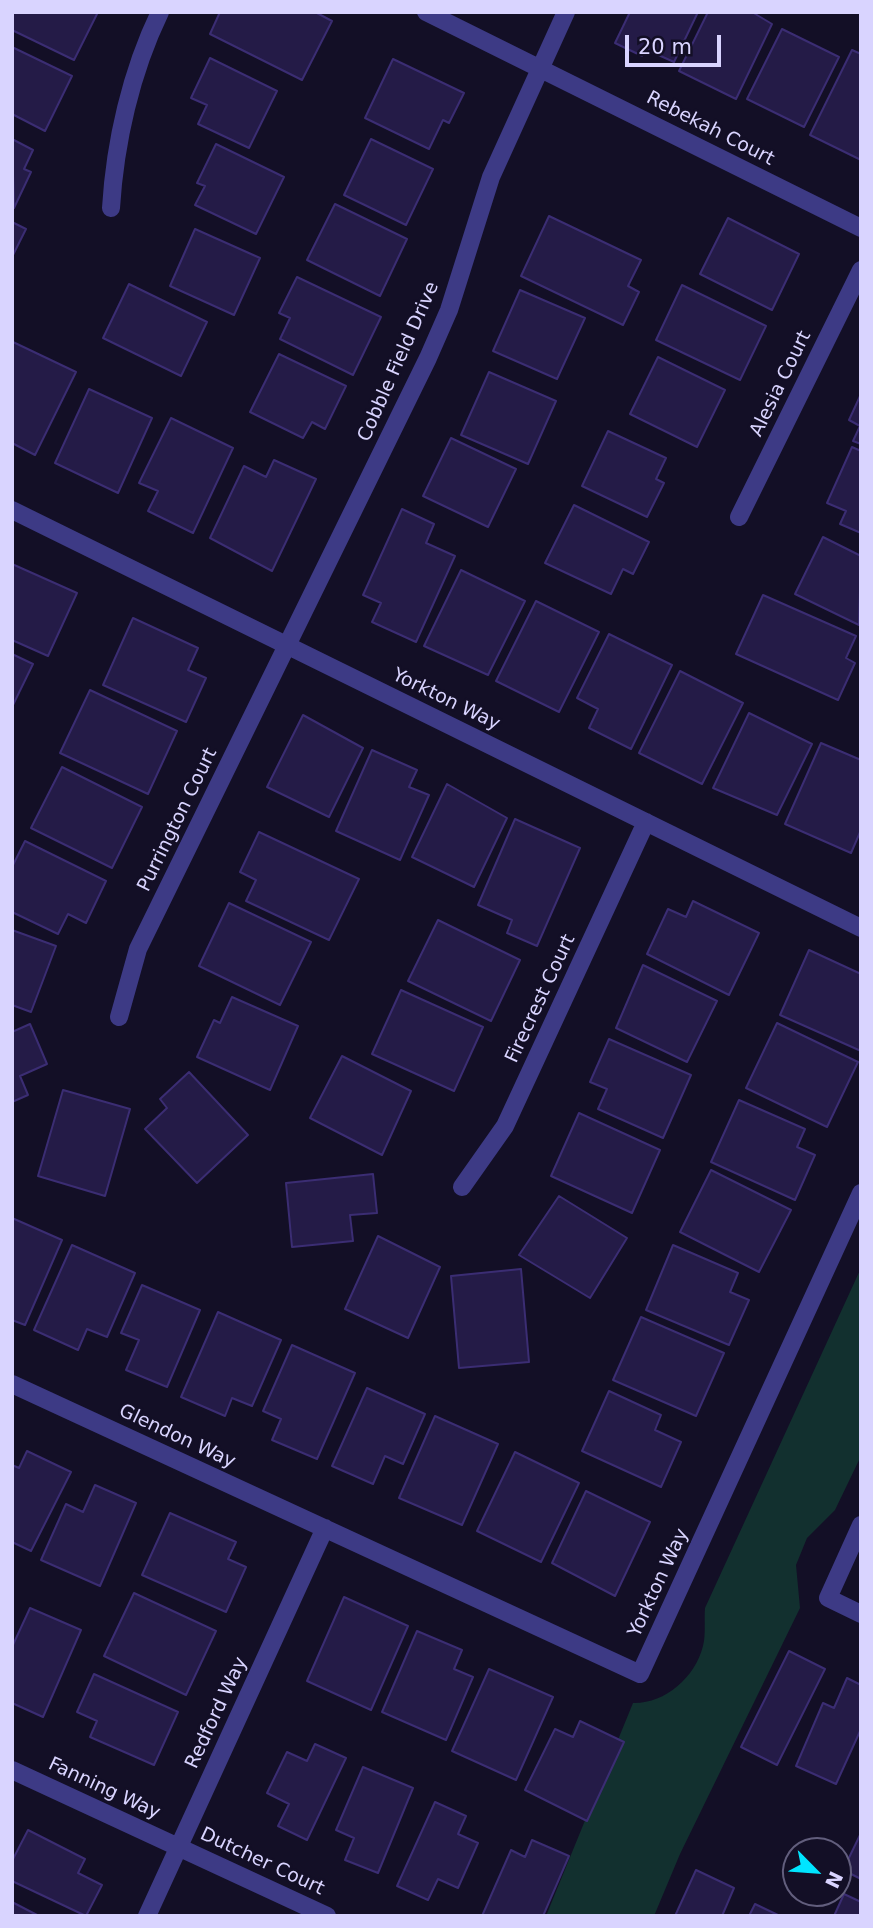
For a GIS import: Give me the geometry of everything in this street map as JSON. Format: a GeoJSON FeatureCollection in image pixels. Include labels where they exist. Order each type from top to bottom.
{"type":"FeatureCollection","features":[{"type":"Feature","properties":{"kind":"street"},"geometry":{"type":"LineString","coordinates":[[111,208],[123,122],[137,71],[160,12]]}},
{"type":"Feature","properties":{"kind":"street","name":"Rebekah Court"},"geometry":{"type":"LineString","coordinates":[[426,12],[861,228]]}},
{"type":"Feature","properties":{"kind":"street","name":"Cobble Field Drive"},"geometry":{"type":"LineString","coordinates":[[286,645],[449,310],[491,177],[566,12]]}},
{"type":"Feature","properties":{"kind":"street","name":"Alesia Court"},"geometry":{"type":"LineString","coordinates":[[739,517],[861,270]]}},
{"type":"Feature","properties":{"kind":"street","name":"Yorkton Way"},"geometry":{"type":"LineString","coordinates":[[12,510],[861,928]]}},
{"type":"Feature","properties":{"kind":"street","name":"Purrington Court"},"geometry":{"type":"LineString","coordinates":[[120,1017],[138,949],[286,645]]}},
{"type":"Feature","properties":{"kind":"street","name":"Firecrest Court"},"geometry":{"type":"LineString","coordinates":[[462,1187],[505,1126],[646,822]]}},
{"type":"Feature","properties":{"kind":"street","name":"Yorkton Way"},"geometry":{"type":"LineString","coordinates":[[325,1528],[640,1674],[861,1193]]}},
{"type":"Feature","properties":{"kind":"street","name":"Glendon Way"},"geometry":{"type":"LineString","coordinates":[[12,1384],[325,1528]]}},
{"type":"Feature","properties":{"kind":"street"},"geometry":{"type":"LineString","coordinates":[[861,1525],[828,1598],[861,1614]]}},
{"type":"Feature","properties":{"kind":"street","name":"Redford Way"},"geometry":{"type":"LineString","coordinates":[[147,1916],[325,1528]]}},
{"type":"Feature","properties":{"kind":"street","name":"Fanning Way"},"geometry":{"type":"LineString","coordinates":[[12,1770],[179,1846]]}},
{"type":"Feature","properties":{"kind":"street","name":"Dutcher Court"},"geometry":{"type":"LineString","coordinates":[[179,1846],[327,1916]]}},
{"type":"Feature","properties":{"kind":"green space"},"geometry":{"type":"Polygon","coordinates":[[[861,1268],[861,1456],[835,1510],[807,1538],[796,1565],[800,1608],[680,1854],[654,1916],[546,1916],[633,1703],[645,1702],[667,1694],[686,1678],[699,1658],[704,1641],[705,1608],[861,1268]]]}},
{"type":"Feature","properties":{"kind":"building"},"geometry":{"type":"Polygon","coordinates":[[[12,12],[98,12],[74,60],[12,30],[12,12]]]}},
{"type":"Feature","properties":{"kind":"building"},"geometry":{"type":"Polygon","coordinates":[[[220,12],[315,12],[332,21],[302,80],[210,34],[220,12]]]}},
{"type":"Feature","properties":{"kind":"building"},"geometry":{"type":"Polygon","coordinates":[[[630,12],[698,12],[674,62],[645,49],[642,56],[615,43],[630,12]]]}},
{"type":"Feature","properties":{"kind":"building"},"geometry":{"type":"Polygon","coordinates":[[[708,12],[752,12],[772,24],[736,99],[679,71],[708,12]]]}},
{"type":"Feature","properties":{"kind":"building"},"geometry":{"type":"Polygon","coordinates":[[[782,29],[839,57],[804,127],[747,99],[782,29]]]}},
{"type":"Feature","properties":{"kind":"building"},"geometry":{"type":"Polygon","coordinates":[[[12,47],[72,76],[45,131],[12,114],[12,47]]]}},
{"type":"Feature","properties":{"kind":"building"},"geometry":{"type":"Polygon","coordinates":[[[852,50],[861,54],[861,160],[810,135],[852,50]]]}},
{"type":"Feature","properties":{"kind":"building"},"geometry":{"type":"Polygon","coordinates":[[[210,58],[277,91],[249,148],[198,124],[207,105],[191,98],[210,58]]]}},
{"type":"Feature","properties":{"kind":"building"},"geometry":{"type":"Polygon","coordinates":[[[393,59],[464,93],[449,123],[443,120],[429,149],[365,118],[393,59]]]}},
{"type":"Feature","properties":{"kind":"building"},"geometry":{"type":"Polygon","coordinates":[[[12,139],[33,150],[24,169],[31,172],[14,208],[12,139]]]}},
{"type":"Feature","properties":{"kind":"building"},"geometry":{"type":"Polygon","coordinates":[[[371,139],[433,169],[406,225],[344,195],[371,139]]]}},
{"type":"Feature","properties":{"kind":"building"},"geometry":{"type":"Polygon","coordinates":[[[216,144],[284,177],[256,234],[195,205],[205,186],[197,183],[216,144]]]}},
{"type":"Feature","properties":{"kind":"building"},"geometry":{"type":"Polygon","coordinates":[[[335,204],[407,239],[380,296],[307,260],[335,204]]]}},
{"type":"Feature","properties":{"kind":"building"},"geometry":{"type":"Polygon","coordinates":[[[549,216],[641,260],[628,286],[639,292],[623,325],[521,276],[549,216]]]}},
{"type":"Feature","properties":{"kind":"building"},"geometry":{"type":"Polygon","coordinates":[[[728,218],[799,254],[772,310],[700,274],[728,218]]]}},
{"type":"Feature","properties":{"kind":"building"},"geometry":{"type":"Polygon","coordinates":[[[12,222],[26,229],[12,257],[12,222]]]}},
{"type":"Feature","properties":{"kind":"building"},"geometry":{"type":"Polygon","coordinates":[[[195,229],[260,258],[234,315],[170,286],[195,229]]]}},
{"type":"Feature","properties":{"kind":"building"},"geometry":{"type":"Polygon","coordinates":[[[297,277],[381,317],[353,375],[280,339],[290,318],[279,313],[297,277]]]}},
{"type":"Feature","properties":{"kind":"building"},"geometry":{"type":"Polygon","coordinates":[[[129,284],[207,322],[181,376],[103,338],[129,284]]]}},
{"type":"Feature","properties":{"kind":"building"},"geometry":{"type":"Polygon","coordinates":[[[682,285],[766,326],[740,380],[656,340],[682,285]]]}},
{"type":"Feature","properties":{"kind":"building"},"geometry":{"type":"Polygon","coordinates":[[[520,290],[585,318],[557,379],[493,351],[520,290]]]}},
{"type":"Feature","properties":{"kind":"building"},"geometry":{"type":"Polygon","coordinates":[[[13,342],[76,372],[35,455],[12,443],[13,342]]]}},
{"type":"Feature","properties":{"kind":"building"},"geometry":{"type":"Polygon","coordinates":[[[279,354],[346,386],[325,429],[312,422],[303,438],[250,412],[279,354]]]}},
{"type":"Feature","properties":{"kind":"building"},"geometry":{"type":"Polygon","coordinates":[[[658,357],[725,390],[697,447],[630,414],[658,357]]]}},
{"type":"Feature","properties":{"kind":"building"},"geometry":{"type":"Polygon","coordinates":[[[489,372],[556,401],[528,464],[461,435],[489,372]]]}},
{"type":"Feature","properties":{"kind":"building"},"geometry":{"type":"Polygon","coordinates":[[[89,389],[152,418],[118,493],[55,463],[89,389]]]}},
{"type":"Feature","properties":{"kind":"building"},"geometry":{"type":"Polygon","coordinates":[[[861,394],[861,444],[853,441],[860,426],[849,420],[861,394]]]}},
{"type":"Feature","properties":{"kind":"building"},"geometry":{"type":"Polygon","coordinates":[[[171,418],[233,448],[193,533],[148,511],[158,491],[139,483],[171,418]]]}},
{"type":"Feature","properties":{"kind":"building"},"geometry":{"type":"Polygon","coordinates":[[[608,431],[666,458],[656,479],[664,483],[647,517],[582,486],[608,431]]]}},
{"type":"Feature","properties":{"kind":"building"},"geometry":{"type":"Polygon","coordinates":[[[451,438],[516,469],[488,527],[423,496],[451,438]]]}},
{"type":"Feature","properties":{"kind":"building"},"geometry":{"type":"Polygon","coordinates":[[[852,447],[861,451],[861,533],[840,524],[846,511],[827,503],[852,447]]]}},
{"type":"Feature","properties":{"kind":"building"},"geometry":{"type":"Polygon","coordinates":[[[274,460],[316,479],[272,571],[210,538],[244,466],[266,477],[274,460]]]}},
{"type":"Feature","properties":{"kind":"building"},"geometry":{"type":"Polygon","coordinates":[[[574,505],[649,542],[633,574],[623,569],[611,594],[545,563],[574,505]]]}},
{"type":"Feature","properties":{"kind":"building"},"geometry":{"type":"Polygon","coordinates":[[[402,509],[434,524],[426,543],[455,556],[416,642],[372,622],[381,603],[363,595],[402,509]]]}},
{"type":"Feature","properties":{"kind":"building"},"geometry":{"type":"Polygon","coordinates":[[[823,537],[861,556],[859,625],[795,594],[823,537]]]}},
{"type":"Feature","properties":{"kind":"building"},"geometry":{"type":"Polygon","coordinates":[[[12,564],[77,593],[48,656],[12,640],[12,564]]]}},
{"type":"Feature","properties":{"kind":"building"},"geometry":{"type":"Polygon","coordinates":[[[461,570],[525,601],[488,675],[424,646],[461,570]]]}},
{"type":"Feature","properties":{"kind":"building"},"geometry":{"type":"Polygon","coordinates":[[[763,595],[856,636],[846,658],[855,663],[838,700],[736,654],[763,595]]]}},
{"type":"Feature","properties":{"kind":"building"},"geometry":{"type":"Polygon","coordinates":[[[536,601],[599,632],[559,712],[496,681],[536,601]]]}},
{"type":"Feature","properties":{"kind":"building"},"geometry":{"type":"Polygon","coordinates":[[[133,618],[198,648],[188,670],[206,678],[186,722],[103,685],[133,618]]]}},
{"type":"Feature","properties":{"kind":"building"},"geometry":{"type":"Polygon","coordinates":[[[609,634],[672,665],[631,749],[589,728],[598,709],[577,698],[609,634]]]}},
{"type":"Feature","properties":{"kind":"building"},"geometry":{"type":"Polygon","coordinates":[[[12,654],[33,664],[12,707],[12,654]]]}},
{"type":"Feature","properties":{"kind":"building"},"geometry":{"type":"Polygon","coordinates":[[[680,671],[743,703],[702,784],[639,753],[680,671]]]}},
{"type":"Feature","properties":{"kind":"building"},"geometry":{"type":"Polygon","coordinates":[[[90,690],[177,731],[148,794],[60,753],[90,690]]]}},
{"type":"Feature","properties":{"kind":"building"},"geometry":{"type":"Polygon","coordinates":[[[749,713],[812,744],[777,815],[713,788],[749,713]]]}},
{"type":"Feature","properties":{"kind":"building"},"geometry":{"type":"Polygon","coordinates":[[[303,715],[363,748],[329,817],[267,787],[303,715]]]}},
{"type":"Feature","properties":{"kind":"building"},"geometry":{"type":"Polygon","coordinates":[[[821,743],[861,760],[861,830],[851,853],[785,824],[821,743]]]}},
{"type":"Feature","properties":{"kind":"building"},"geometry":{"type":"Polygon","coordinates":[[[372,750],[417,770],[409,787],[429,795],[400,860],[336,831],[372,750]]]}},
{"type":"Feature","properties":{"kind":"building"},"geometry":{"type":"Polygon","coordinates":[[[62,767],[142,807],[112,868],[31,828],[62,767]]]}},
{"type":"Feature","properties":{"kind":"building"},"geometry":{"type":"Polygon","coordinates":[[[447,784],[507,818],[474,887],[412,857],[447,784]]]}},
{"type":"Feature","properties":{"kind":"building"},"geometry":{"type":"Polygon","coordinates":[[[515,819],[580,848],[537,946],[507,933],[512,920],[478,905],[515,819]]]}},
{"type":"Feature","properties":{"kind":"building"},"geometry":{"type":"Polygon","coordinates":[[[259,832],[359,879],[329,940],[246,901],[256,880],[240,872],[259,832]]]}},
{"type":"Feature","properties":{"kind":"building"},"geometry":{"type":"Polygon","coordinates":[[[25,841],[106,881],[86,923],[68,914],[58,934],[12,912],[12,867],[25,841]]]}},
{"type":"Feature","properties":{"kind":"building"},"geometry":{"type":"Polygon","coordinates":[[[693,901],[759,933],[729,995],[647,954],[668,909],[686,917],[693,901]]]}},
{"type":"Feature","properties":{"kind":"building"},"geometry":{"type":"Polygon","coordinates":[[[229,903],[311,942],[280,1005],[199,966],[229,903]]]}},
{"type":"Feature","properties":{"kind":"building"},"geometry":{"type":"Polygon","coordinates":[[[438,920],[520,960],[491,1021],[408,981],[438,920]]]}},
{"type":"Feature","properties":{"kind":"building"},"geometry":{"type":"Polygon","coordinates":[[[12,930],[56,946],[31,1012],[12,1005],[12,930]]]}},
{"type":"Feature","properties":{"kind":"building"},"geometry":{"type":"Polygon","coordinates":[[[809,950],[861,974],[861,1051],[780,1015],[809,950]]]}},
{"type":"Feature","properties":{"kind":"building"},"geometry":{"type":"Polygon","coordinates":[[[643,965],[717,1001],[687,1062],[616,1028],[643,965]]]}},
{"type":"Feature","properties":{"kind":"building"},"geometry":{"type":"Polygon","coordinates":[[[401,990],[483,1027],[454,1091],[372,1054],[401,990]]]}},
{"type":"Feature","properties":{"kind":"building"},"geometry":{"type":"Polygon","coordinates":[[[232,997],[298,1026],[270,1090],[197,1057],[214,1020],[220,1023],[232,997]]]}},
{"type":"Feature","properties":{"kind":"building"},"geometry":{"type":"Polygon","coordinates":[[[777,1023],[858,1062],[827,1127],[746,1088],[777,1023]]]}},
{"type":"Feature","properties":{"kind":"building"},"geometry":{"type":"Polygon","coordinates":[[[30,1024],[47,1064],[20,1076],[28,1095],[12,1102],[12,1032],[30,1024]]]}},
{"type":"Feature","properties":{"kind":"building"},"geometry":{"type":"Polygon","coordinates":[[[609,1039],[691,1075],[663,1138],[598,1109],[607,1089],[590,1082],[609,1039]]]}},
{"type":"Feature","properties":{"kind":"building"},"geometry":{"type":"Polygon","coordinates":[[[342,1056],[411,1091],[382,1155],[310,1118],[342,1056]]]}},
{"type":"Feature","properties":{"kind":"building"},"geometry":{"type":"Polygon","coordinates":[[[189,1072],[248,1135],[197,1183],[145,1129],[167,1108],[160,1099],[189,1072]]]}},
{"type":"Feature","properties":{"kind":"building"},"geometry":{"type":"Polygon","coordinates":[[[63,1090],[130,1109],[105,1196],[38,1176],[63,1090]]]}},
{"type":"Feature","properties":{"kind":"building"},"geometry":{"type":"Polygon","coordinates":[[[739,1100],[805,1129],[797,1147],[815,1155],[795,1200],[711,1162],[739,1100]]]}},
{"type":"Feature","properties":{"kind":"building"},"geometry":{"type":"Polygon","coordinates":[[[579,1113],[660,1150],[632,1213],[551,1176],[579,1113]]]}},
{"type":"Feature","properties":{"kind":"building"},"geometry":{"type":"Polygon","coordinates":[[[711,1170],[791,1210],[759,1272],[680,1232],[711,1170]]]}},
{"type":"Feature","properties":{"kind":"building"},"geometry":{"type":"Polygon","coordinates":[[[373,1174],[377,1213],[350,1215],[353,1241],[292,1247],[286,1183],[373,1174]]]}},
{"type":"Feature","properties":{"kind":"building"},"geometry":{"type":"Polygon","coordinates":[[[559,1196],[627,1238],[590,1298],[519,1255],[559,1196]]]}},
{"type":"Feature","properties":{"kind":"building"},"geometry":{"type":"Polygon","coordinates":[[[12,1218],[62,1240],[25,1325],[12,1320],[12,1218]]]}},
{"type":"Feature","properties":{"kind":"building"},"geometry":{"type":"Polygon","coordinates":[[[378,1236],[440,1267],[408,1338],[345,1309],[378,1236]]]}},
{"type":"Feature","properties":{"kind":"building"},"geometry":{"type":"Polygon","coordinates":[[[72,1245],[135,1273],[107,1337],[87,1329],[78,1350],[34,1330],[72,1245]]]}},
{"type":"Feature","properties":{"kind":"building"},"geometry":{"type":"Polygon","coordinates":[[[673,1245],[738,1273],[730,1292],[749,1300],[729,1345],[646,1310],[673,1245]]]}},
{"type":"Feature","properties":{"kind":"building"},"geometry":{"type":"Polygon","coordinates":[[[521,1269],[529,1362],[459,1368],[451,1276],[521,1269]]]}},
{"type":"Feature","properties":{"kind":"building"},"geometry":{"type":"Polygon","coordinates":[[[142,1285],[200,1310],[167,1387],[126,1370],[139,1340],[121,1333],[142,1285]]]}},
{"type":"Feature","properties":{"kind":"building"},"geometry":{"type":"Polygon","coordinates":[[[218,1312],[281,1340],[252,1406],[232,1398],[225,1416],[181,1397],[218,1312]]]}},
{"type":"Feature","properties":{"kind":"building"},"geometry":{"type":"Polygon","coordinates":[[[641,1317],[724,1353],[696,1416],[613,1380],[641,1317]]]}},
{"type":"Feature","properties":{"kind":"building"},"geometry":{"type":"Polygon","coordinates":[[[292,1345],[355,1373],[317,1459],[272,1440],[281,1419],[263,1411],[292,1345]]]}},
{"type":"Feature","properties":{"kind":"building"},"geometry":{"type":"Polygon","coordinates":[[[367,1388],[425,1414],[403,1464],[385,1456],[373,1484],[332,1466],[367,1388]]]}},
{"type":"Feature","properties":{"kind":"building"},"geometry":{"type":"Polygon","coordinates":[[[609,1391],[661,1415],[655,1430],[681,1442],[661,1487],[582,1451],[609,1391]]]}},
{"type":"Feature","properties":{"kind":"building"},"geometry":{"type":"Polygon","coordinates":[[[435,1416],[498,1444],[462,1525],[399,1498],[435,1416]]]}},
{"type":"Feature","properties":{"kind":"building"},"geometry":{"type":"Polygon","coordinates":[[[27,1451],[71,1472],[31,1551],[12,1542],[12,1465],[19,1468],[27,1451]]]}},
{"type":"Feature","properties":{"kind":"building"},"geometry":{"type":"Polygon","coordinates":[[[515,1452],[579,1483],[541,1562],[477,1531],[515,1452]]]}},
{"type":"Feature","properties":{"kind":"building"},"geometry":{"type":"Polygon","coordinates":[[[95,1485],[136,1503],[100,1586],[41,1560],[66,1504],[83,1512],[95,1485]]]}},
{"type":"Feature","properties":{"kind":"building"},"geometry":{"type":"Polygon","coordinates":[[[586,1491],[650,1522],[615,1596],[552,1563],[586,1491]]]}},
{"type":"Feature","properties":{"kind":"building"},"geometry":{"type":"Polygon","coordinates":[[[170,1513],[236,1542],[228,1559],[246,1567],[226,1612],[142,1575],[170,1513]]]}},
{"type":"Feature","properties":{"kind":"building"},"geometry":{"type":"Polygon","coordinates":[[[134,1593],[216,1631],[186,1695],[104,1656],[134,1593]]]}},
{"type":"Feature","properties":{"kind":"building"},"geometry":{"type":"Polygon","coordinates":[[[344,1597],[408,1626],[371,1710],[307,1681],[344,1597]]]}},
{"type":"Feature","properties":{"kind":"building"},"geometry":{"type":"Polygon","coordinates":[[[30,1608],[81,1630],[43,1717],[12,1703],[12,1647],[30,1608]]]}},
{"type":"Feature","properties":{"kind":"building"},"geometry":{"type":"Polygon","coordinates":[[[417,1631],[462,1650],[454,1669],[473,1677],[446,1740],[382,1712],[417,1631]]]}},
{"type":"Feature","properties":{"kind":"building"},"geometry":{"type":"Polygon","coordinates":[[[789,1651],[825,1669],[777,1765],[741,1747],[789,1651]]]}},
{"type":"Feature","properties":{"kind":"building"},"geometry":{"type":"Polygon","coordinates":[[[489,1669],[553,1697],[516,1780],[452,1751],[489,1669]]]}},
{"type":"Feature","properties":{"kind":"building"},"geometry":{"type":"Polygon","coordinates":[[[94,1674],[178,1712],[154,1765],[90,1737],[97,1721],[77,1712],[94,1674]]]}},
{"type":"Feature","properties":{"kind":"building"},"geometry":{"type":"Polygon","coordinates":[[[847,1678],[861,1685],[861,1729],[836,1784],[796,1766],[823,1703],[834,1708],[847,1678]]]}},
{"type":"Feature","properties":{"kind":"building"},"geometry":{"type":"Polygon","coordinates":[[[580,1721],[624,1742],[587,1821],[525,1790],[555,1729],[573,1737],[580,1721]]]}},
{"type":"Feature","properties":{"kind":"building"},"geometry":{"type":"Polygon","coordinates":[[[315,1744],[346,1758],[307,1840],[278,1826],[289,1804],[267,1793],[287,1752],[307,1761],[315,1744]]]}},
{"type":"Feature","properties":{"kind":"building"},"geometry":{"type":"Polygon","coordinates":[[[363,1767],[413,1788],[378,1873],[345,1860],[354,1838],[336,1830],[363,1767]]]}},
{"type":"Feature","properties":{"kind":"building"},"geometry":{"type":"Polygon","coordinates":[[[435,1802],[466,1816],[458,1834],[478,1843],[458,1888],[438,1879],[428,1900],[397,1886],[435,1802]]]}},
{"type":"Feature","properties":{"kind":"building"},"geometry":{"type":"Polygon","coordinates":[[[28,1830],[85,1859],[78,1873],[102,1885],[86,1916],[12,1881],[12,1861],[28,1830]]]}},
{"type":"Feature","properties":{"kind":"building"},"geometry":{"type":"Polygon","coordinates":[[[861,1833],[861,1879],[852,1874],[852,1852],[861,1833]]]}},
{"type":"Feature","properties":{"kind":"building"},"geometry":{"type":"Polygon","coordinates":[[[532,1840],[569,1856],[543,1916],[482,1916],[511,1850],[525,1857],[532,1840]]]}},
{"type":"Feature","properties":{"kind":"building"},"geometry":{"type":"Polygon","coordinates":[[[696,1870],[734,1888],[722,1916],[675,1916],[696,1870]]]}},
{"type":"Feature","properties":{"kind":"building"},"geometry":{"type":"Polygon","coordinates":[[[852,1898],[861,1902],[861,1916],[834,1916],[838,1907],[852,1907],[852,1898]]]}},
{"type":"Feature","properties":{"kind":"building"},"geometry":{"type":"Polygon","coordinates":[[[12,1902],[39,1916],[12,1916],[12,1902]]]}},
{"type":"Feature","properties":{"kind":"building"},"geometry":{"type":"Polygon","coordinates":[[[755,1904],[780,1916],[749,1916],[755,1904]]]}}]}
